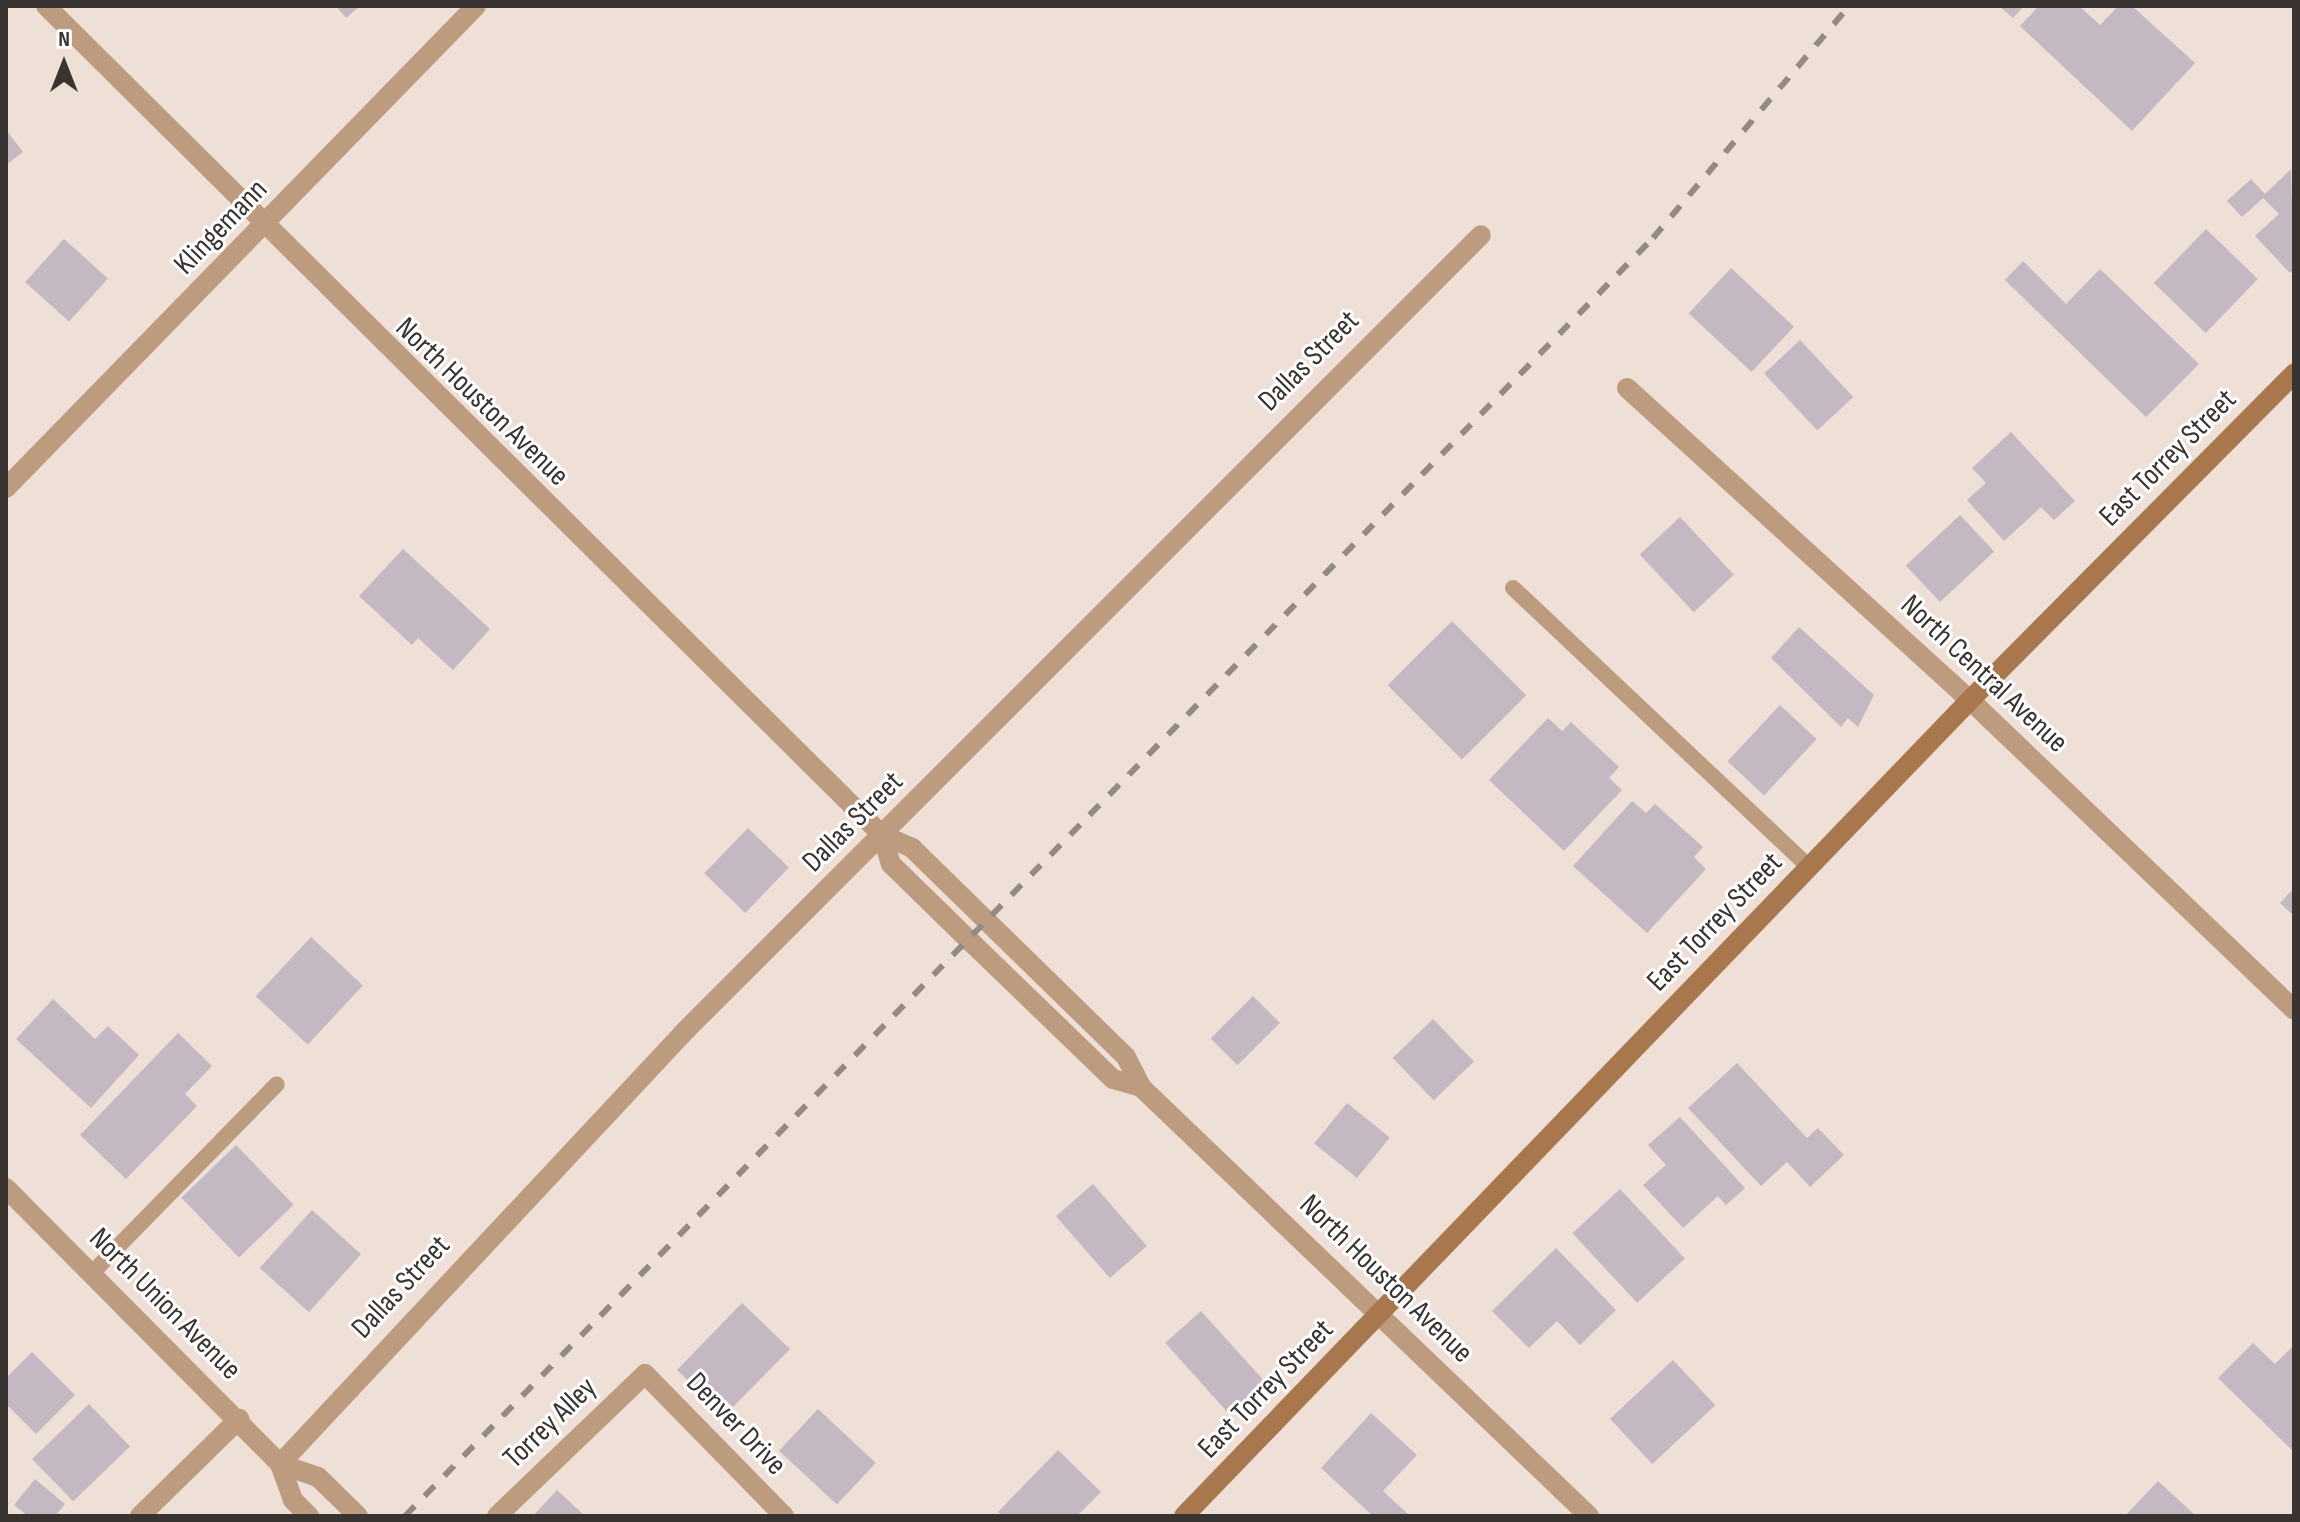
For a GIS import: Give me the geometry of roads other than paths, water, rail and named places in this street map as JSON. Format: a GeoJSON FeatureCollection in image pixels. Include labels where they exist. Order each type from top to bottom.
{"type":"FeatureCollection","features":[{"type":"Feature","properties":{"kind":"street","name":"North Houston Avenue"},"geometry":{"type":"LineString","coordinates":[[46,6],[268,222],[341,305],[882,835],[891,864],[1113,1079],[1141,1087],[1382,1314],[1589,1516]]}},
{"type":"Feature","properties":{"kind":"street","name":"Klingemann"},"geometry":{"type":"LineString","coordinates":[[6,488],[476,6]]}},
{"type":"Feature","properties":{"kind":"street","name":"Dallas Street"},"geometry":{"type":"LineString","coordinates":[[280,1464],[686,1030],[1481,235]]}},
{"type":"Feature","properties":{"kind":"street","name":"East Torrey Street"},"geometry":{"type":"LineString","coordinates":[[1184,1516],[1382,1314],[1970,700],[2294,374]]}},
{"type":"Feature","properties":{"kind":"street","name":"North Central Avenue"},"geometry":{"type":"LineString","coordinates":[[1627,388],[1970,700],[2294,1010]]}},
{"type":"Feature","properties":{"kind":"street","name":"North Union Avenue"},"geometry":{"type":"LineString","coordinates":[[6,1188],[239,1419],[280,1464],[293,1500],[309,1516]]}},
{"type":"Feature","properties":{"kind":"street","name":"Torrey Alley"},"geometry":{"type":"LineString","coordinates":[[497,1516],[645,1374]]}},
{"type":"Feature","properties":{"kind":"street","name":"Denver Drive"},"geometry":{"type":"LineString","coordinates":[[645,1374],[784,1516]]}},
{"type":"Feature","properties":{"kind":"street"},"geometry":{"type":"LineString","coordinates":[[140,1516],[239,1419]]}},
{"type":"Feature","properties":{"kind":"street","name":"North Union Avenue"},"geometry":{"type":"LineString","coordinates":[[280,1464],[318,1477],[358,1516]]}},
{"type":"Feature","properties":{"kind":"lane"},"geometry":{"type":"LineString","coordinates":[[1513,588],[1809,867]]}},
{"type":"Feature","properties":{"kind":"lane"},"geometry":{"type":"LineString","coordinates":[[92,1273],[277,1084]]}},
{"type":"Feature","properties":{"kind":"railway"},"geometry":{"type":"LineString","coordinates":[[405,1516],[1653,238],[1849,6]]}}]}
